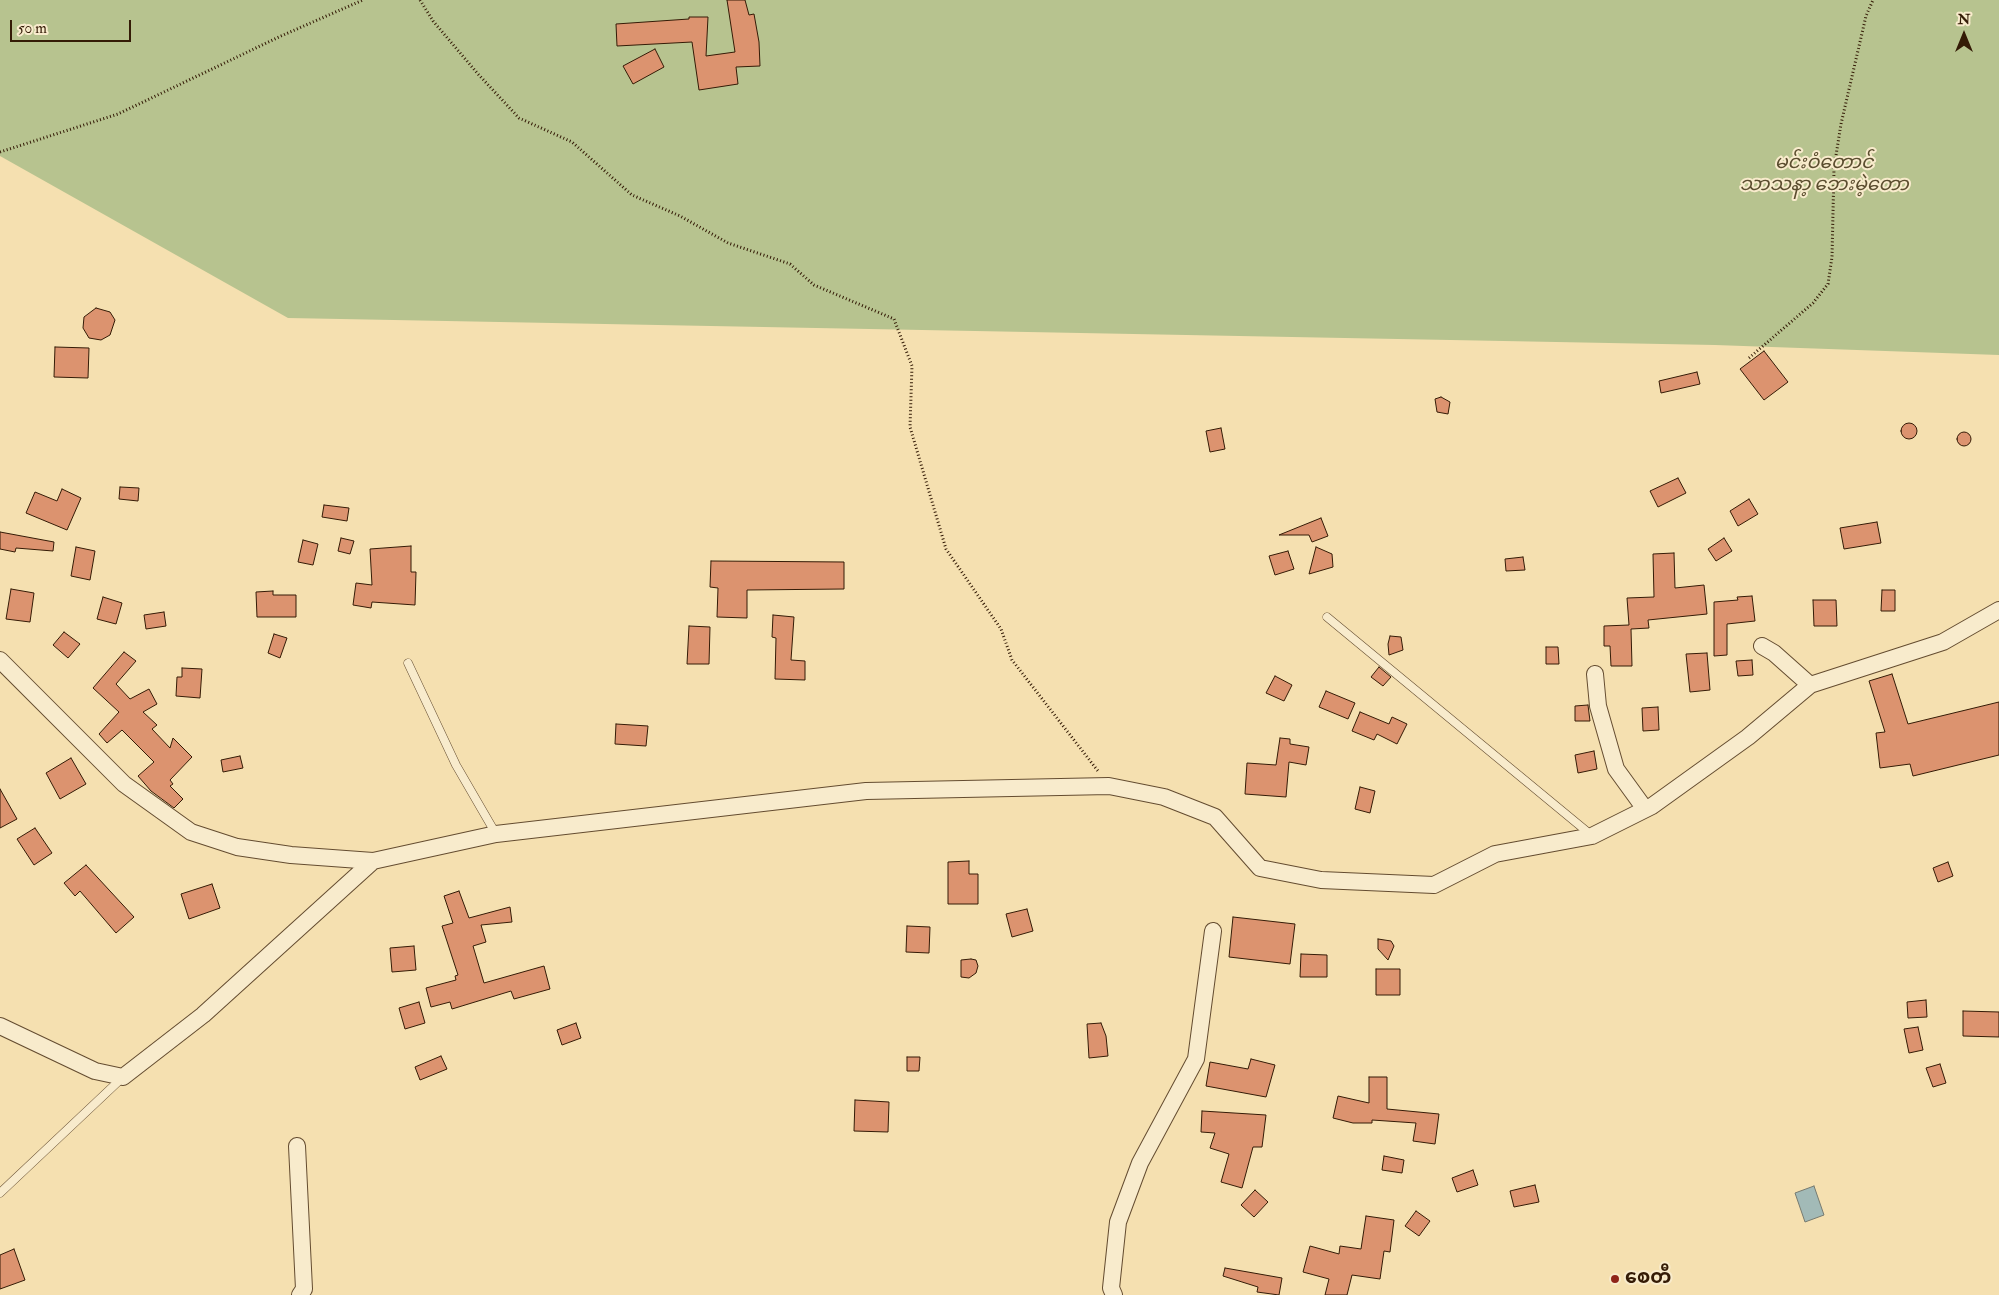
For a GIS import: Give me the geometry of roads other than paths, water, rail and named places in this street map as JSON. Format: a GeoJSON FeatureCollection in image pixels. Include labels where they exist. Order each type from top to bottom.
{"type":"FeatureCollection","features":[{"type":"Feature","properties":{"kind":"street"},"geometry":{"type":"LineString","coordinates":[[0,660],[124,784],[191,832],[237,847],[291,855],[373,861],[496,834],[866,791],[1109,786],[1164,797],[1215,817],[1260,868],[1321,880],[1434,885],[1495,854],[1592,836],[1644,809],[1748,737],[1810,685],[1943,642],[1999,610]]}},
{"type":"Feature","properties":{"kind":"street"},"geometry":{"type":"LineString","coordinates":[[1762,646],[1774,653],[1810,685]]}},
{"type":"Feature","properties":{"kind":"street"},"geometry":{"type":"LineString","coordinates":[[1595,674],[1598,706],[1616,769],[1644,809]]}},
{"type":"Feature","properties":{"kind":"street"},"geometry":{"type":"LineString","coordinates":[[0,1026],[95,1071],[123,1077],[203,1015],[373,861]]}},
{"type":"Feature","properties":{"kind":"street"},"geometry":{"type":"LineString","coordinates":[[1114,1295],[1111,1288],[1118,1222],[1140,1163],[1196,1059],[1212,930]]}},
{"type":"Feature","properties":{"kind":"street"},"geometry":{"type":"LineString","coordinates":[[297,1146],[304,1289],[300,1295]]}},
{"type":"Feature","properties":{"kind":"lane"},"geometry":{"type":"LineString","coordinates":[[1327,617],[1592,836]]}},
{"type":"Feature","properties":{"kind":"lane"},"geometry":{"type":"LineString","coordinates":[[408,663],[456,765],[496,834]]}},
{"type":"Feature","properties":{"kind":"lane"},"geometry":{"type":"LineString","coordinates":[[0,1192],[123,1077]]}},
{"type":"Feature","properties":{"kind":"water"},"geometry":{"type":"Polygon","coordinates":[[[1814,1186],[1824,1215],[1805,1222],[1795,1193],[1814,1186]]]}},
{"type":"Feature","properties":{"kind":"place","name":"စေတီ"},"geometry":{"type":"Point","coordinates":[1615,1279]}},
{"type":"Feature","properties":{"kind":"park label","name":"မင်းဝံတောင် သာသနာ့ ‌ဘေးမဲ့တော"},"geometry":{"type":"Point","coordinates":[1824,175]}}]}
